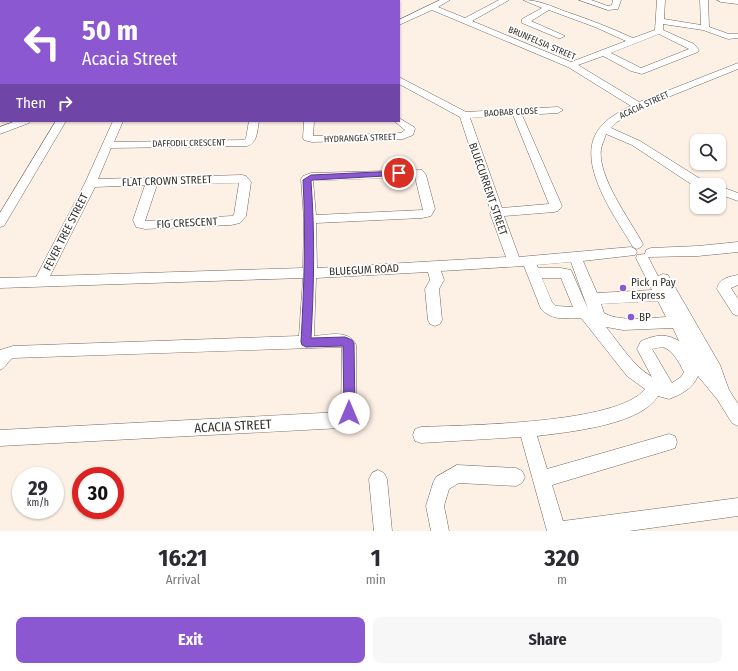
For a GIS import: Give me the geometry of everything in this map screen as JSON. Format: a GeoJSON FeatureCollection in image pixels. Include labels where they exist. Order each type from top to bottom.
{"type":"FeatureCollection","features":[{"type":"Feature","properties":{"kind":"street"},"geometry":{"type":"LineString","coordinates":[[400,23],[446,0]]}},
{"type":"Feature","properties":{"kind":"street"},"geometry":{"type":"LineString","coordinates":[[466,21],[505,0]]}},
{"type":"Feature","properties":{"kind":"street"},"geometry":{"type":"LineString","coordinates":[[528,0],[604,28],[633,41]]}},
{"type":"Feature","properties":{"kind":"street"},"geometry":{"type":"LineString","coordinates":[[583,0],[609,8],[615,7],[617,0]]}},
{"type":"Feature","properties":{"kind":"street"},"geometry":{"type":"LineString","coordinates":[[659,31],[661,0]]}},
{"type":"Feature","properties":{"kind":"street"},"geometry":{"type":"LineString","coordinates":[[704,0],[704,28]]}},
{"type":"Feature","properties":{"kind":"street"},"geometry":{"type":"LineString","coordinates":[[721,0],[738,2]]}},
{"type":"Feature","properties":{"kind":"street","name":"BRUNFELSIA STREET"},"geometry":{"type":"LineString","coordinates":[[432,7],[571,65],[638,106]]}},
{"type":"Feature","properties":{"kind":"street"},"geometry":{"type":"LineString","coordinates":[[549,8],[526,21],[561,36]]}},
{"type":"Feature","properties":{"kind":"street"},"geometry":{"type":"LineString","coordinates":[[660,21],[704,28],[731,38],[738,36]]}},
{"type":"Feature","properties":{"kind":"street"},"geometry":{"type":"LineString","coordinates":[[571,65],[603,52],[659,31],[691,46],[695,50],[642,71],[634,69],[603,52]]}},
{"type":"Feature","properties":{"kind":"street","name":"ACACIA STREET"},"geometry":{"type":"LineString","coordinates":[[723,394],[715,370],[642,253],[607,192],[598,169],[596,149],[599,138],[604,129],[613,120],[638,106],[738,66]]}},
{"type":"Feature","properties":{"kind":"street"},"geometry":{"type":"LineString","coordinates":[[400,81],[464,115]]}},
{"type":"Feature","properties":{"kind":"street","name":"BAOBAB CLOSE"},"geometry":{"type":"LineString","coordinates":[[464,115],[558,110]]}},
{"type":"Feature","properties":{"kind":"street"},"geometry":{"type":"LineString","coordinates":[[496,213],[554,208],[556,206],[516,112]]}},
{"type":"Feature","properties":{"kind":"street","name":"BLUECURRENT STREET"},"geometry":{"type":"LineString","coordinates":[[464,115],[496,213],[514,262]]}},
{"type":"Feature","properties":{"kind":"street"},"geometry":{"type":"LineString","coordinates":[[0,131],[22,122]]}},
{"type":"Feature","properties":{"kind":"street"},"geometry":{"type":"LineString","coordinates":[[0,223],[60,122]]}},
{"type":"Feature","properties":{"kind":"street","name":"FEVER TREE STREET"},"geometry":{"type":"LineString","coordinates":[[40,282],[91,183],[118,122]]}},
{"type":"Feature","properties":{"kind":"street","name":"DAFFODIL CRESCENT"},"geometry":{"type":"LineString","coordinates":[[107,145],[247,143],[251,139],[254,122]]}},
{"type":"Feature","properties":{"kind":"street","name":"HYDRANGEA STREET"},"geometry":{"type":"LineString","coordinates":[[309,122],[309,139],[405,136],[410,131],[409,128],[400,122]]}},
{"type":"Feature","properties":{"kind":"street"},"geometry":{"type":"LineString","coordinates":[[604,129],[636,143],[690,178]]}},
{"type":"Feature","properties":{"kind":"street"},"geometry":{"type":"LineString","coordinates":[[306,342],[310,273],[310,219],[307,180],[311,177],[418,173],[420,175],[429,209],[428,212],[422,214],[310,219]]}},
{"type":"Feature","properties":{"kind":"street","name":"FLAT CROWN STREET"},"geometry":{"type":"LineString","coordinates":[[91,183],[244,180]]}},
{"type":"Feature","properties":{"kind":"street","name":"FIG CRESCENT"},"geometry":{"type":"LineString","coordinates":[[152,182],[138,221],[139,224],[236,220],[240,215],[244,180]]}},
{"type":"Feature","properties":{"kind":"street"},"geometry":{"type":"LineString","coordinates":[[726,193],[738,197]]}},
{"type":"Feature","properties":{"kind":"street","name":"BLUEGUM ROAD"},"geometry":{"type":"LineString","coordinates":[[0,283],[310,273],[514,262],[531,267],[575,256],[698,252],[738,247]]}},
{"type":"Feature","properties":{"kind":"street","name":"ACACIA STREET"},"geometry":{"type":"LineString","coordinates":[[642,253],[662,295],[704,373],[723,394],[738,418]]}},
{"type":"Feature","properties":{"kind":"street"},"geometry":{"type":"LineString","coordinates":[[575,256],[598,316],[608,322],[618,324],[677,322]]}},
{"type":"Feature","properties":{"kind":"street"},"geometry":{"type":"LineString","coordinates":[[434,266],[436,280],[432,289],[435,320]]}},
{"type":"Feature","properties":{"kind":"street"},"geometry":{"type":"LineString","coordinates":[[531,267],[546,305],[551,310],[556,313],[582,312]]}},
{"type":"Feature","properties":{"kind":"street"},"geometry":{"type":"LineString","coordinates":[[421,435],[527,428],[580,422],[623,411],[641,403],[662,390],[640,378],[613,349],[592,320],[582,312],[566,274],[531,267]]}},
{"type":"Feature","properties":{"kind":"street"},"geometry":{"type":"LineString","coordinates":[[738,280],[729,282],[724,289],[738,310]]}},
{"type":"Feature","properties":{"kind":"street"},"geometry":{"type":"LineString","coordinates":[[592,299],[662,295]]}},
{"type":"Feature","properties":{"kind":"street","name":"ACACIA STREET"},"geometry":{"type":"LineString","coordinates":[[0,363],[5,355],[12,352],[345,341],[348,343],[350,411],[345,419],[0,438]]}},
{"type":"Feature","properties":{"kind":"street"},"geometry":{"type":"LineString","coordinates":[[527,428],[556,531]]}},
{"type":"Feature","properties":{"kind":"street"},"geometry":{"type":"LineString","coordinates":[[541,479],[669,442]]}},
{"type":"Feature","properties":{"kind":"street"},"geometry":{"type":"LineString","coordinates":[[440,531],[435,506],[442,483],[457,474],[516,478]]}},
{"type":"Feature","properties":{"kind":"street"},"geometry":{"type":"LineString","coordinates":[[378,479],[383,531]]}},
{"type":"Feature","properties":{"kind":"street"},"geometry":{"type":"LineString","coordinates":[[562,531],[738,507]]}},
{"type":"Feature","properties":{"kind":"place","name":"Pick n Pay Express"},"geometry":{"type":"Point","coordinates":[623,288]}},
{"type":"Feature","properties":{"kind":"place","name":"BP"},"geometry":{"type":"Point","coordinates":[631,317]}},
{"type":"Feature","properties":{"kind":"route"},"geometry":{"type":"LineString","coordinates":[[349,413],[348,343],[345,341],[306,342],[310,273],[310,219],[307,180],[311,177],[399,173]]}}]}
